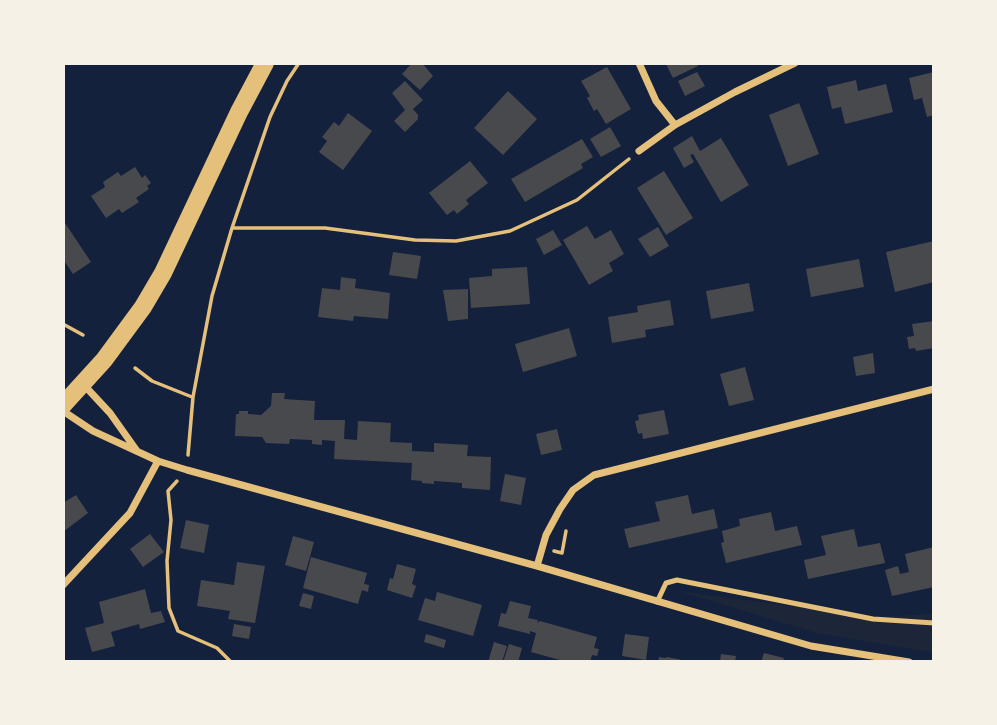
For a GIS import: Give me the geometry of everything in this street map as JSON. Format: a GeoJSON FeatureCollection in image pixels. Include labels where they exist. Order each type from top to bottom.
{"type":"FeatureCollection","features":[{"type":"Feature","properties":{"kind":"main road"},"geometry":{"type":"LineString","coordinates":[[63,405],[104,360],[143,307],[163,273],[265,63]]}},
{"type":"Feature","properties":{"kind":"street"},"geometry":{"type":"LineString","coordinates":[[639,63],[656,101],[675,125]]}},
{"type":"Feature","properties":{"kind":"street"},"geometry":{"type":"LineString","coordinates":[[639,151],[675,125],[795,63]]}},
{"type":"Feature","properties":{"kind":"street"},"geometry":{"type":"LineString","coordinates":[[83,384],[110,413],[137,452]]}},
{"type":"Feature","properties":{"kind":"street"},"geometry":{"type":"LineString","coordinates":[[537,566],[560,509],[573,490],[594,475],[934,389]]}},
{"type":"Feature","properties":{"kind":"street"},"geometry":{"type":"LineString","coordinates":[[63,411],[93,431],[137,452],[187,470],[537,566],[811,646],[909,662]]}},
{"type":"Feature","properties":{"kind":"street"},"geometry":{"type":"LineString","coordinates":[[63,585],[130,513],[158,461]]}},
{"type":"Feature","properties":{"kind":"lane"},"geometry":{"type":"LineString","coordinates":[[657,602],[666,583],[677,580],[861,617],[934,622]]}},
{"type":"Feature","properties":{"kind":"path"},"geometry":{"type":"LineString","coordinates":[[231,662],[217,648],[178,631],[169,608],[167,561],[171,520],[168,491],[187,470],[193,397],[212,296],[232,228],[270,117],[299,63]]}},
{"type":"Feature","properties":{"kind":"path"},"geometry":{"type":"LineString","coordinates":[[232,228],[326,228],[415,240],[456,241],[510,231],[577,200],[639,151]]}},
{"type":"Feature","properties":{"kind":"path"},"geometry":{"type":"LineString","coordinates":[[63,324],[83,335]]}},
{"type":"Feature","properties":{"kind":"path"},"geometry":{"type":"LineString","coordinates":[[135,368],[152,381],[193,397]]}},
{"type":"Feature","properties":{"kind":"path"},"geometry":{"type":"LineString","coordinates":[[542,548],[562,553],[569,522]]}},
{"type":"Feature","properties":{"kind":"shaded area"},"geometry":{"type":"Polygon","coordinates":[[[678,591],[873,617],[934,614],[934,653],[817,633],[678,591]]]}},
{"type":"Feature","properties":{"kind":"building"},"geometry":{"type":"Polygon","coordinates":[[[412,63],[422,63],[433,76],[420,90],[402,74],[412,63]]]}},
{"type":"Feature","properties":{"kind":"building"},"geometry":{"type":"Polygon","coordinates":[[[696,63],[698,66],[673,78],[666,64],[696,63]]]}},
{"type":"Feature","properties":{"kind":"building"},"geometry":{"type":"Polygon","coordinates":[[[607,67],[631,109],[606,124],[597,109],[594,111],[587,98],[590,96],[581,81],[607,67]]]}},
{"type":"Feature","properties":{"kind":"building"},"geometry":{"type":"Polygon","coordinates":[[[697,72],[705,86],[685,96],[678,81],[697,72]]]}},
{"type":"Feature","properties":{"kind":"building"},"geometry":{"type":"Polygon","coordinates":[[[934,72],[934,115],[927,117],[922,98],[914,100],[909,78],[934,72]]]}},
{"type":"Feature","properties":{"kind":"building"},"geometry":{"type":"Polygon","coordinates":[[[856,80],[858,91],[886,84],[893,112],[845,124],[841,107],[832,109],[827,87],[856,80]]]}},
{"type":"Feature","properties":{"kind":"building"},"geometry":{"type":"Polygon","coordinates":[[[405,81],[423,100],[413,109],[418,119],[405,132],[394,121],[405,110],[392,93],[405,81]]]}},
{"type":"Feature","properties":{"kind":"building"},"geometry":{"type":"Polygon","coordinates":[[[508,91],[537,119],[503,155],[474,128],[508,91]]]}},
{"type":"Feature","properties":{"kind":"building"},"geometry":{"type":"Polygon","coordinates":[[[799,103],[819,154],[788,166],[769,115],[799,103]]]}},
{"type":"Feature","properties":{"kind":"building"},"geometry":{"type":"Polygon","coordinates":[[[348,113],[372,131],[343,170],[319,152],[327,141],[322,137],[334,122],[339,126],[348,113]]]}},
{"type":"Feature","properties":{"kind":"building"},"geometry":{"type":"Polygon","coordinates":[[[610,127],[621,146],[601,157],[590,139],[610,127]]]}},
{"type":"Feature","properties":{"kind":"building"},"geometry":{"type":"Polygon","coordinates":[[[692,136],[700,151],[721,138],[749,185],[721,202],[693,154],[690,155],[694,162],[684,168],[673,148],[692,136]]]}},
{"type":"Feature","properties":{"kind":"building"},"geometry":{"type":"Polygon","coordinates":[[[582,139],[593,157],[581,164],[583,168],[525,202],[511,179],[582,139]]]}},
{"type":"Feature","properties":{"kind":"building"},"geometry":{"type":"Polygon","coordinates":[[[470,161],[488,183],[466,200],[469,204],[457,214],[454,210],[447,215],[429,193],[470,161]]]}},
{"type":"Feature","properties":{"kind":"building"},"geometry":{"type":"Polygon","coordinates":[[[135,167],[142,178],[145,175],[151,183],[147,186],[149,189],[136,198],[139,202],[122,213],[119,209],[106,218],[91,196],[105,187],[103,182],[118,172],[121,176],[135,167]]]}},
{"type":"Feature","properties":{"kind":"building"},"geometry":{"type":"Polygon","coordinates":[[[664,171],[693,218],[666,235],[637,188],[664,171]]]}},
{"type":"Feature","properties":{"kind":"building"},"geometry":{"type":"Polygon","coordinates":[[[63,220],[91,262],[73,274],[63,259],[63,220]]]}},
{"type":"Feature","properties":{"kind":"building"},"geometry":{"type":"Polygon","coordinates":[[[587,226],[595,239],[611,230],[624,254],[609,263],[613,271],[589,285],[563,240],[587,226]]]}},
{"type":"Feature","properties":{"kind":"building"},"geometry":{"type":"Polygon","coordinates":[[[658,227],[669,246],[650,257],[638,239],[658,227]]]}},
{"type":"Feature","properties":{"kind":"building"},"geometry":{"type":"Polygon","coordinates":[[[553,230],[562,245],[544,255],[536,239],[553,230]]]}},
{"type":"Feature","properties":{"kind":"building"},"geometry":{"type":"Polygon","coordinates":[[[934,241],[934,282],[895,292],[886,252],[934,241]]]}},
{"type":"Feature","properties":{"kind":"building"},"geometry":{"type":"Polygon","coordinates":[[[393,252],[421,256],[417,279],[389,275],[393,252]]]}},
{"type":"Feature","properties":{"kind":"building"},"geometry":{"type":"Polygon","coordinates":[[[859,259],[864,287],[811,297],[806,269],[859,259]]]}},
{"type":"Feature","properties":{"kind":"building"},"geometry":{"type":"Polygon","coordinates":[[[527,267],[530,304],[471,308],[469,278],[492,276],[492,269],[527,267]]]}},
{"type":"Feature","properties":{"kind":"building"},"geometry":{"type":"Polygon","coordinates":[[[341,277],[356,279],[355,288],[390,293],[388,319],[354,316],[353,321],[318,317],[322,288],[340,290],[341,277]]]}},
{"type":"Feature","properties":{"kind":"building"},"geometry":{"type":"Polygon","coordinates":[[[749,283],[754,311],[711,319],[706,291],[749,283]]]}},
{"type":"Feature","properties":{"kind":"building"},"geometry":{"type":"Polygon","coordinates":[[[468,289],[468,319],[448,321],[443,290],[468,289]]]}},
{"type":"Feature","properties":{"kind":"building"},"geometry":{"type":"Polygon","coordinates":[[[670,300],[674,325],[645,330],[646,337],[612,343],[608,317],[638,312],[637,306],[670,300]]]}},
{"type":"Feature","properties":{"kind":"building"},"geometry":{"type":"Polygon","coordinates":[[[934,321],[934,348],[916,351],[915,348],[909,349],[907,337],[914,336],[912,324],[934,321]]]}},
{"type":"Feature","properties":{"kind":"building"},"geometry":{"type":"Polygon","coordinates":[[[569,328],[577,356],[523,372],[515,344],[569,328]]]}},
{"type":"Feature","properties":{"kind":"building"},"geometry":{"type":"Polygon","coordinates":[[[873,353],[875,373],[856,376],[853,357],[873,353]]]}},
{"type":"Feature","properties":{"kind":"building"},"geometry":{"type":"Polygon","coordinates":[[[745,367],[754,400],[729,406],[720,374],[745,367]]]}},
{"type":"Feature","properties":{"kind":"building"},"geometry":{"type":"Polygon","coordinates":[[[272,393],[285,393],[284,399],[315,401],[314,420],[345,420],[344,439],[357,440],[358,421],[391,423],[390,442],[412,443],[412,451],[434,452],[434,443],[468,445],[467,456],[491,457],[490,490],[462,488],[462,483],[434,481],[434,484],[411,480],[412,463],[334,459],[335,441],[322,440],[322,445],[312,444],[312,440],[290,439],[289,444],[266,443],[262,437],[235,436],[236,414],[239,414],[239,411],[248,411],[248,414],[261,415],[271,406],[272,393]]]}},
{"type":"Feature","properties":{"kind":"building"},"geometry":{"type":"Polygon","coordinates":[[[664,410],[669,434],[643,439],[642,433],[638,434],[635,421],[639,420],[638,415],[664,410]]]}},
{"type":"Feature","properties":{"kind":"building"},"geometry":{"type":"Polygon","coordinates":[[[557,429],[562,450],[541,455],[536,434],[557,429]]]}},
{"type":"Feature","properties":{"kind":"building"},"geometry":{"type":"Polygon","coordinates":[[[505,474],[526,478],[521,505],[500,501],[505,474]]]}},
{"type":"Feature","properties":{"kind":"building"},"geometry":{"type":"Polygon","coordinates":[[[76,495],[88,513],[63,532],[63,503],[76,495]]]}},
{"type":"Feature","properties":{"kind":"building"},"geometry":{"type":"Polygon","coordinates":[[[688,495],[692,514],[714,509],[718,528],[629,548],[624,529],[660,521],[655,502],[688,495]]]}},
{"type":"Feature","properties":{"kind":"building"},"geometry":{"type":"Polygon","coordinates":[[[771,512],[775,531],[797,526],[802,545],[726,563],[721,543],[724,542],[722,531],[740,526],[739,519],[771,512]]]}},
{"type":"Feature","properties":{"kind":"building"},"geometry":{"type":"Polygon","coordinates":[[[186,520],[209,525],[204,553],[180,548],[186,520]]]}},
{"type":"Feature","properties":{"kind":"building"},"geometry":{"type":"Polygon","coordinates":[[[854,529],[858,547],[880,543],[885,563],[808,579],[804,560],[826,555],[821,536],[854,529]]]}},
{"type":"Feature","properties":{"kind":"building"},"geometry":{"type":"Polygon","coordinates":[[[150,534],[164,552],[143,567],[130,549],[150,534]]]}},
{"type":"Feature","properties":{"kind":"building"},"geometry":{"type":"Polygon","coordinates":[[[293,536],[314,542],[306,571],[285,565],[293,536]]]}},
{"type":"Feature","properties":{"kind":"building"},"geometry":{"type":"Polygon","coordinates":[[[934,547],[934,587],[892,596],[885,570],[898,566],[900,574],[909,572],[905,554],[934,547]]]}},
{"type":"Feature","properties":{"kind":"building"},"geometry":{"type":"Polygon","coordinates":[[[311,557],[367,573],[364,584],[369,585],[368,592],[362,590],[358,604],[303,588],[311,557]]]}},
{"type":"Feature","properties":{"kind":"building"},"geometry":{"type":"Polygon","coordinates":[[[237,562],[265,566],[255,623],[228,619],[230,611],[197,606],[201,580],[234,585],[237,562]]]}},
{"type":"Feature","properties":{"kind":"building"},"geometry":{"type":"Polygon","coordinates":[[[397,564],[416,569],[412,584],[416,586],[412,598],[387,590],[397,564]]]}},
{"type":"Feature","properties":{"kind":"building"},"geometry":{"type":"Polygon","coordinates":[[[145,589],[151,613],[161,611],[165,622],[140,629],[139,624],[111,632],[115,646],[92,652],[85,628],[104,623],[99,602],[145,589]]]}},
{"type":"Feature","properties":{"kind":"building"},"geometry":{"type":"Polygon","coordinates":[[[437,592],[482,605],[473,636],[418,620],[425,598],[435,601],[437,592]]]}},
{"type":"Feature","properties":{"kind":"building"},"geometry":{"type":"Polygon","coordinates":[[[303,593],[314,596],[311,609],[299,606],[303,593]]]}},
{"type":"Feature","properties":{"kind":"building"},"geometry":{"type":"Polygon","coordinates":[[[510,601],[531,606],[528,618],[538,620],[537,623],[540,621],[597,637],[594,648],[599,649],[597,656],[592,655],[590,662],[567,662],[531,652],[536,633],[498,626],[501,613],[506,614],[510,601]]]}},
{"type":"Feature","properties":{"kind":"building"},"geometry":{"type":"Polygon","coordinates":[[[234,624],[251,627],[249,639],[232,636],[234,624]]]}},
{"type":"Feature","properties":{"kind":"building"},"geometry":{"type":"Polygon","coordinates":[[[426,634],[446,640],[444,648],[424,642],[426,634]]]}},
{"type":"Feature","properties":{"kind":"building"},"geometry":{"type":"Polygon","coordinates":[[[625,634],[649,637],[646,660],[622,656],[625,634]]]}},
{"type":"Feature","properties":{"kind":"building"},"geometry":{"type":"Polygon","coordinates":[[[494,642],[507,646],[502,662],[488,662],[494,642]]]}},
{"type":"Feature","properties":{"kind":"building"},"geometry":{"type":"Polygon","coordinates":[[[509,644],[522,648],[518,662],[503,662],[509,644]]]}},
{"type":"Feature","properties":{"kind":"building"},"geometry":{"type":"Polygon","coordinates":[[[764,653],[784,658],[783,662],[761,662],[764,653]]]}},
{"type":"Feature","properties":{"kind":"building"},"geometry":{"type":"Polygon","coordinates":[[[721,654],[736,656],[735,662],[720,662],[721,654]]]}},
{"type":"Feature","properties":{"kind":"building"},"geometry":{"type":"Polygon","coordinates":[[[659,657],[667,657],[692,662],[658,662],[659,657]]]}}]}
